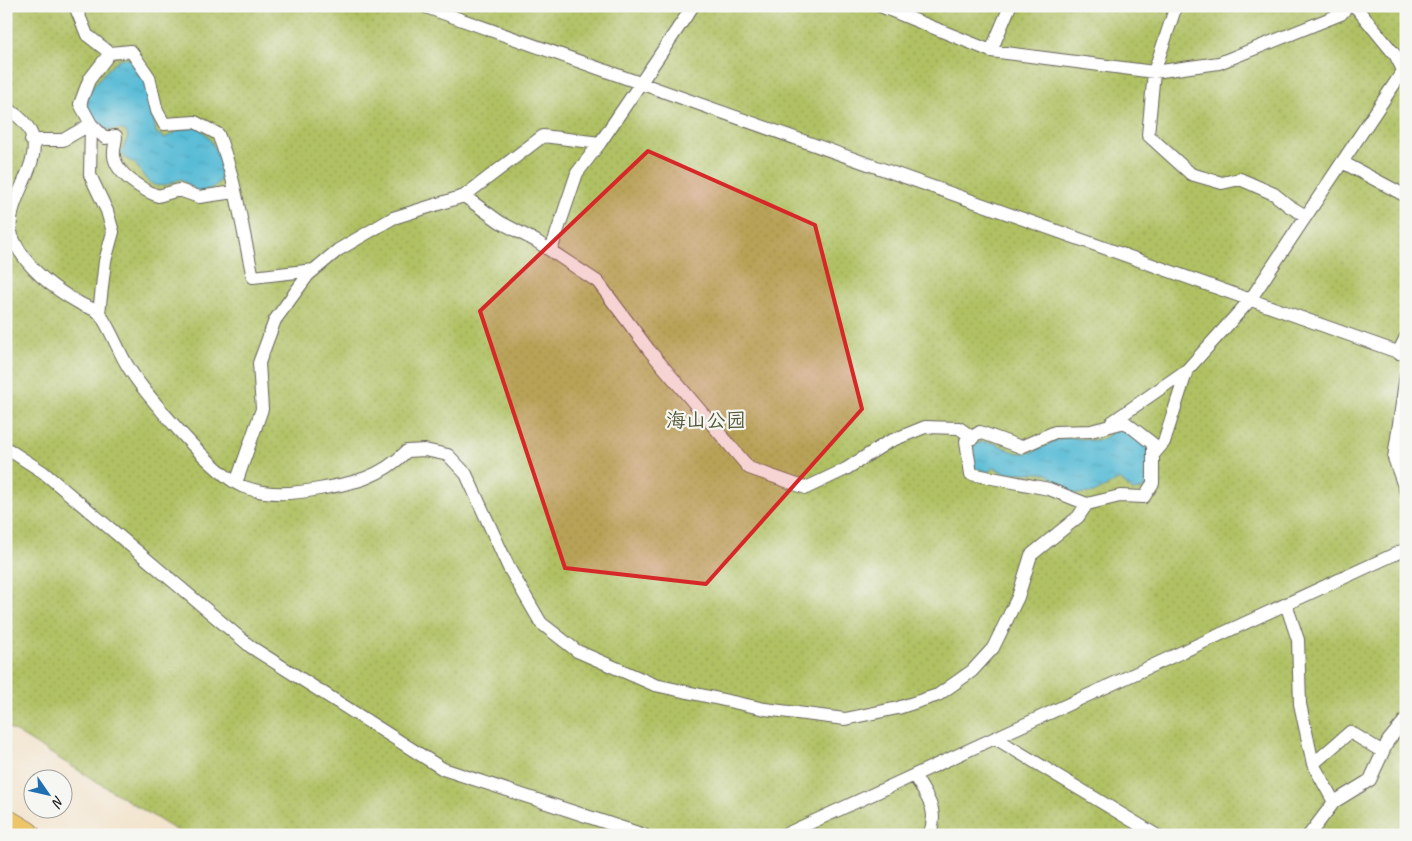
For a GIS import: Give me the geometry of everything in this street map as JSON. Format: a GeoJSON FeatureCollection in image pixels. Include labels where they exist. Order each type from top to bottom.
{"type":"FeatureCollection","features":[{"type":"Feature","properties":{"kind":"highway"},"geometry":{"type":"LineString","coordinates":[[6,823],[26,835]]}},
{"type":"Feature","properties":{"kind":"lane"},"geometry":{"type":"LineString","coordinates":[[75,6],[87,35],[110,53],[131,51],[149,77],[157,111],[164,124],[195,122],[218,134],[231,165],[234,192],[253,277],[314,270]]}},
{"type":"Feature","properties":{"kind":"lane"},"geometry":{"type":"LineString","coordinates":[[423,6],[1402,354],[1406,338]]}},
{"type":"Feature","properties":{"kind":"lane"},"geometry":{"type":"LineString","coordinates":[[551,250],[577,173],[600,143],[693,6]]}},
{"type":"Feature","properties":{"kind":"lane"},"geometry":{"type":"LineString","coordinates":[[880,6],[991,51],[1154,72],[1218,63],[1341,14],[1348,6]]}},
{"type":"Feature","properties":{"kind":"lane"},"geometry":{"type":"LineString","coordinates":[[991,51],[1010,6]]}},
{"type":"Feature","properties":{"kind":"lane"},"geometry":{"type":"LineString","coordinates":[[1176,6],[1154,72],[1148,135],[1190,174],[1222,183],[1240,179],[1274,194],[1306,216]]}},
{"type":"Feature","properties":{"kind":"lane"},"geometry":{"type":"LineString","coordinates":[[1103,428],[1188,370],[1250,300],[1342,162],[1405,73],[1396,56],[1355,6]]}},
{"type":"Feature","properties":{"kind":"lane"},"geometry":{"type":"LineString","coordinates":[[110,53],[89,80],[80,104],[90,124],[105,138],[116,136],[114,156],[123,172],[138,187],[158,196],[179,190],[199,197],[234,192]]}},
{"type":"Feature","properties":{"kind":"lane"},"geometry":{"type":"LineString","coordinates":[[6,108],[22,117],[34,153],[10,212],[11,234],[21,254],[44,280],[98,313],[127,366],[149,398],[227,478],[244,487],[278,495],[300,493],[350,485],[371,477],[395,462],[406,451],[424,450],[448,455],[466,474],[509,568],[541,623],[577,651],[655,685],[765,709],[845,719],[898,708],[938,695],[972,671],[993,648],[1018,597],[1031,555],[1078,517],[1087,504]]}},
{"type":"Feature","properties":{"kind":"lane"},"geometry":{"type":"LineString","coordinates":[[31,140],[63,140],[90,124]]}},
{"type":"Feature","properties":{"kind":"lane"},"geometry":{"type":"LineString","coordinates":[[90,124],[90,175],[107,211],[113,232],[105,261],[98,313]]}},
{"type":"Feature","properties":{"kind":"lane"},"geometry":{"type":"LineString","coordinates":[[236,483],[262,409],[259,363],[275,320],[314,270],[338,250],[393,218],[464,196],[543,136],[600,143]]}},
{"type":"Feature","properties":{"kind":"lane"},"geometry":{"type":"LineString","coordinates":[[1342,162],[1406,196]]}},
{"type":"Feature","properties":{"kind":"lane"},"geometry":{"type":"LineString","coordinates":[[464,196],[500,222],[551,250],[598,282],[650,350],[749,468],[806,488],[846,469],[888,442],[925,427],[959,428],[973,438]]}},
{"type":"Feature","properties":{"kind":"lane"},"geometry":{"type":"LineString","coordinates":[[1153,455],[1164,442],[1188,370]]}},
{"type":"Feature","properties":{"kind":"lane"},"geometry":{"type":"LineString","coordinates":[[1406,375],[1394,458],[1406,492]]}},
{"type":"Feature","properties":{"kind":"lane"},"geometry":{"type":"LineString","coordinates":[[1125,422],[1153,444],[1153,483],[1144,497],[1120,496],[1087,504],[1048,489],[971,474],[966,441],[980,432],[1022,447],[1055,432],[1091,431],[1103,428],[1125,422]]}},
{"type":"Feature","properties":{"kind":"lane"},"geometry":{"type":"LineString","coordinates":[[6,448],[43,472],[252,647],[443,769],[644,835]]}},
{"type":"Feature","properties":{"kind":"lane"},"geometry":{"type":"LineString","coordinates":[[784,835],[800,831],[914,775],[1406,549]]}},
{"type":"Feature","properties":{"kind":"lane"},"geometry":{"type":"LineString","coordinates":[[1286,604],[1298,640],[1300,704],[1313,764],[1334,802]]}},
{"type":"Feature","properties":{"kind":"lane"},"geometry":{"type":"LineString","coordinates":[[1309,835],[1334,802],[1370,780],[1388,741],[1406,719]]}},
{"type":"Feature","properties":{"kind":"lane"},"geometry":{"type":"LineString","coordinates":[[1313,764],[1350,732],[1383,752]]}},
{"type":"Feature","properties":{"kind":"lane"},"geometry":{"type":"LineString","coordinates":[[995,738],[1148,833]]}},
{"type":"Feature","properties":{"kind":"lane"},"geometry":{"type":"LineString","coordinates":[[914,775],[934,810],[933,825],[929,835]]}},
{"type":"Feature","properties":{"kind":"highlighted area"},"geometry":{"type":"Polygon","coordinates":[[[648,151],[815,225],[862,409],[706,584],[565,568],[480,311],[648,151]]]}},
{"type":"Feature","properties":{"kind":"green space","name":"海山公园"},"geometry":{"type":"Polygon","coordinates":[[[6,6],[1406,6],[1406,835],[184,835],[6,726],[6,6]]]}},
{"type":"Feature","properties":{"kind":"water"},"geometry":{"type":"Polygon","coordinates":[[[121,58],[130,59],[148,86],[156,133],[165,138],[182,129],[200,127],[207,136],[222,165],[222,174],[219,182],[211,188],[198,192],[181,179],[163,185],[154,185],[145,178],[136,165],[121,153],[128,137],[126,131],[103,129],[96,124],[86,104],[87,98],[99,79],[121,58]]]}},
{"type":"Feature","properties":{"kind":"water"},"geometry":{"type":"Polygon","coordinates":[[[1117,426],[1138,438],[1147,447],[1149,466],[1144,489],[1133,491],[1120,479],[1094,493],[1073,494],[1046,473],[1003,473],[994,467],[988,472],[975,468],[971,452],[975,444],[989,442],[1014,452],[1032,452],[1064,438],[1098,440],[1111,434],[1117,426]]]}}]}
